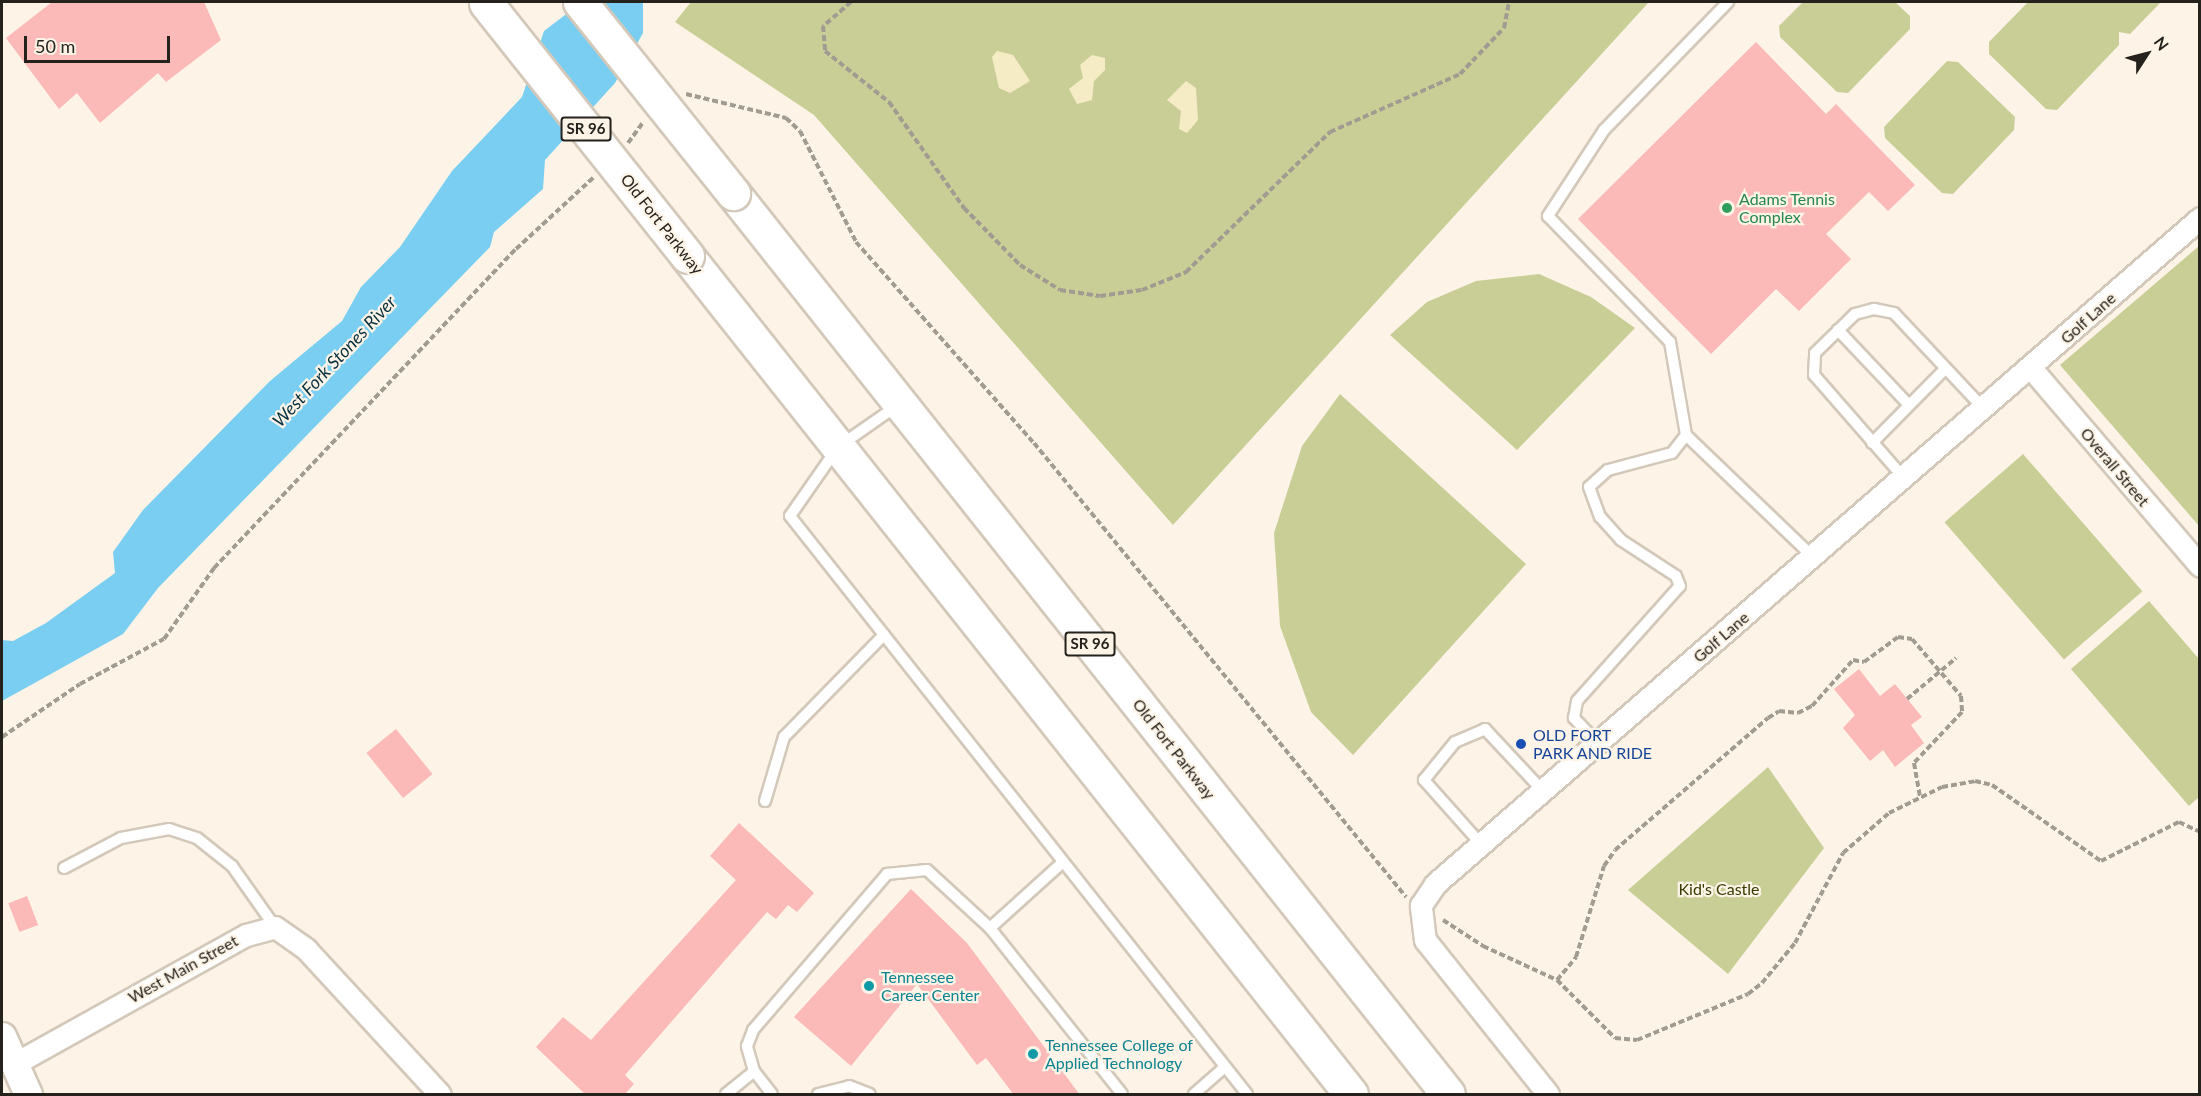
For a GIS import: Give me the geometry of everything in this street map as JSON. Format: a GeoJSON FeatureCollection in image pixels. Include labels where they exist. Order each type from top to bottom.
{"type":"FeatureCollection","features":[{"type":"Feature","properties":{"kind":"main road","name":"Old Fort Parkway"},"geometry":{"type":"LineString","coordinates":[[486,2],[1351,1095]]}},
{"type":"Feature","properties":{"kind":"main road","name":"Old Fort Parkway"},"geometry":{"type":"LineString","coordinates":[[580,2],[1448,1095]]}},
{"type":"Feature","properties":{"kind":"street","name":"Golf Lane"},"geometry":{"type":"LineString","coordinates":[[1548,1095],[1425,940],[1421,905],[1435,884],[1984,409],[2199,218]]}},
{"type":"Feature","properties":{"kind":"street","name":"Overall Street"},"geometry":{"type":"LineString","coordinates":[[2031,368],[2199,566]]}},
{"type":"Feature","properties":{"kind":"street","name":"West Main Street"},"geometry":{"type":"LineString","coordinates":[[14,1064],[246,935],[275,927]]}},
{"type":"Feature","properties":{"kind":"street"},"geometry":{"type":"LineString","coordinates":[[275,927],[306,949],[440,1095]]}},
{"type":"Feature","properties":{"kind":"street"},"geometry":{"type":"LineString","coordinates":[[2,1036],[28,1095]]}},
{"type":"Feature","properties":{"kind":"lane"},"geometry":{"type":"LineString","coordinates":[[1728,2],[1604,130],[1548,216],[1670,342],[1686,435],[1813,557]]}},
{"type":"Feature","properties":{"kind":"lane"},"geometry":{"type":"LineString","coordinates":[[1904,478],[1814,375],[1815,353],[1855,314],[1874,309],[1894,312],[1984,409]]}},
{"type":"Feature","properties":{"kind":"lane"},"geometry":{"type":"LineString","coordinates":[[1838,330],[1907,403]]}},
{"type":"Feature","properties":{"kind":"lane"},"geometry":{"type":"LineString","coordinates":[[1872,443],[1907,403],[1946,368]]}},
{"type":"Feature","properties":{"kind":"lane"},"geometry":{"type":"LineString","coordinates":[[900,404],[838,447],[790,516],[1247,1095]]}},
{"type":"Feature","properties":{"kind":"lane"},"geometry":{"type":"LineString","coordinates":[[1598,743],[1574,718],[1577,701],[1680,586],[1676,576],[1621,540],[1600,517],[1589,487],[1608,470],[1672,453],[1686,435]]}},
{"type":"Feature","properties":{"kind":"lane"},"geometry":{"type":"LineString","coordinates":[[765,801],[784,737],[884,635]]}},
{"type":"Feature","properties":{"kind":"lane"},"geometry":{"type":"LineString","coordinates":[[1481,844],[1424,780],[1455,742],[1485,729],[1543,791]]}},
{"type":"Feature","properties":{"kind":"lane"},"geometry":{"type":"LineString","coordinates":[[64,868],[121,838],[169,829],[197,838],[232,866],[275,927]]}},
{"type":"Feature","properties":{"kind":"lane"},"geometry":{"type":"LineString","coordinates":[[990,928],[1063,862]]}},
{"type":"Feature","properties":{"kind":"lane"},"geometry":{"type":"LineString","coordinates":[[772,1095],[753,1071],[747,1047],[753,1030],[887,874],[927,870],[990,928],[1122,1095]]}},
{"type":"Feature","properties":{"kind":"lane"},"geometry":{"type":"LineString","coordinates":[[1194,1095],[1225,1067]]}},
{"type":"Feature","properties":{"kind":"lane"},"geometry":{"type":"LineString","coordinates":[[726,1095],[753,1071]]}},
{"type":"Feature","properties":{"kind":"lane"},"geometry":{"type":"LineString","coordinates":[[818,1095],[849,1086],[870,1095]]}},
{"type":"Feature","properties":{"kind":"path"},"geometry":{"type":"LineString","coordinates":[[851,2],[823,26],[825,51],[893,107],[964,208],[1020,265],[1060,290],[1100,296],[1142,290],[1186,272],[1330,132],[1460,74],[1504,28],[1509,2]]}},
{"type":"Feature","properties":{"kind":"path"},"geometry":{"type":"LineString","coordinates":[[1557,980],[1576,957],[1604,866],[1615,850],[1768,718],[1779,711],[1798,713],[1812,706],[1853,660],[1864,662],[1898,638],[1912,639],[1961,696],[1962,712],[1914,763],[1920,797]]}},
{"type":"Feature","properties":{"kind":"path"},"geometry":{"type":"LineString","coordinates":[[1907,699],[1956,658]]}},
{"type":"Feature","properties":{"kind":"green space"},"geometry":{"type":"Polygon","coordinates":[[[691,2],[1649,2],[1173,525],[814,115],[675,22],[691,2]]]}},
{"type":"Feature","properties":{"kind":"green space"},"geometry":{"type":"Polygon","coordinates":[[[1803,2],[1895,2],[1910,16],[1910,29],[1848,93],[1837,92],[1780,37],[1779,26],[1803,2]]]}},
{"type":"Feature","properties":{"kind":"green space"},"geometry":{"type":"Polygon","coordinates":[[[2028,2],[2161,2],[2130,34],[2119,32],[2119,45],[2057,110],[2046,109],[1989,54],[1989,42],[2028,2]]]}},
{"type":"Feature","properties":{"kind":"green space"},"geometry":{"type":"Polygon","coordinates":[[[1947,61],[1958,62],[2015,117],[2014,130],[1953,194],[1942,193],[1885,138],[1884,127],[1947,61]]]}},
{"type":"Feature","properties":{"kind":"green space"},"geometry":{"type":"Polygon","coordinates":[[[2199,246],[2199,526],[2060,365],[2199,246]]]}},
{"type":"Feature","properties":{"kind":"green space"},"geometry":{"type":"Polygon","coordinates":[[[1539,274],[1591,297],[1635,328],[1517,450],[1390,335],[1427,302],[1476,281],[1539,274]]]}},
{"type":"Feature","properties":{"kind":"green space"},"geometry":{"type":"Polygon","coordinates":[[[1340,394],[1526,564],[1353,755],[1311,712],[1280,626],[1274,533],[1302,446],[1340,394]]]}},
{"type":"Feature","properties":{"kind":"green space"},"geometry":{"type":"Polygon","coordinates":[[[2023,454],[2142,591],[2064,660],[1945,522],[2023,454]]]}},
{"type":"Feature","properties":{"kind":"green space"},"geometry":{"type":"Polygon","coordinates":[[[2149,601],[2199,659],[2199,797],[2189,806],[2071,669],[2149,601]]]}},
{"type":"Feature","properties":{"kind":"green space","name":"Kid's Castle"},"geometry":{"type":"Polygon","coordinates":[[[1768,767],[1824,848],[1728,974],[1628,890],[1768,767]]]}},
{"type":"Feature","properties":{"kind":"sand"},"geometry":{"type":"Polygon","coordinates":[[[997,51],[1013,55],[1030,81],[1010,93],[999,88],[992,57],[997,51]]]}},
{"type":"Feature","properties":{"kind":"sand"},"geometry":{"type":"Polygon","coordinates":[[[1092,55],[1105,58],[1105,70],[1094,81],[1092,100],[1077,104],[1069,89],[1083,78],[1080,65],[1092,55]]]}},
{"type":"Feature","properties":{"kind":"sand"},"geometry":{"type":"Polygon","coordinates":[[[1186,81],[1196,88],[1198,120],[1187,133],[1179,129],[1181,111],[1167,100],[1186,81]]]}},
{"type":"Feature","properties":{"kind":"water","name":"West Fork Stones River"},"geometry":{"type":"Polygon","coordinates":[[[582,2],[643,2],[643,33],[615,83],[545,160],[543,189],[494,232],[490,247],[158,588],[123,634],[2,701],[2,640],[13,641],[46,623],[115,573],[113,552],[143,510],[270,381],[342,321],[361,287],[400,247],[452,171],[522,97],[544,31],[582,2]]]}},
{"type":"Feature","properties":{"kind":"building"},"geometry":{"type":"Polygon","coordinates":[[[52,2],[204,2],[221,40],[166,82],[158,73],[100,123],[77,93],[59,109],[6,38],[52,2]]]}},
{"type":"Feature","properties":{"kind":"building"},"geometry":{"type":"Polygon","coordinates":[[[1756,42],[1826,114],[1836,104],[1915,185],[1888,211],[1869,192],[1826,234],[1851,259],[1799,311],[1776,289],[1711,354],[1578,219],[1756,42]]]}},
{"type":"Feature","properties":{"kind":"building"},"geometry":{"type":"Polygon","coordinates":[[[1859,669],[1880,696],[1895,684],[1922,717],[1911,725],[1924,743],[1895,767],[1883,750],[1870,761],[1843,728],[1855,715],[1834,689],[1859,669]]]}},
{"type":"Feature","properties":{"kind":"building"},"geometry":{"type":"Polygon","coordinates":[[[396,729],[433,774],[403,798],[366,753],[396,729]]]}},
{"type":"Feature","properties":{"kind":"building"},"geometry":{"type":"Polygon","coordinates":[[[739,823],[814,893],[797,912],[788,905],[776,919],[767,912],[625,1075],[634,1084],[624,1095],[586,1095],[536,1047],[563,1017],[591,1040],[736,880],[710,856],[739,823]]]}},
{"type":"Feature","properties":{"kind":"building","name":"Tennessee Career Center"},"geometry":{"type":"Polygon","coordinates":[[[911,889],[967,943],[1080,1095],[1014,1095],[986,1058],[977,1065],[917,984],[851,1066],[794,1017],[911,889]]]}},
{"type":"Feature","properties":{"kind":"building"},"geometry":{"type":"Polygon","coordinates":[[[27,896],[38,925],[19,932],[8,903],[27,896]]]}},
{"type":"Feature","properties":{"kind":"place","name":"Adams Tennis Complex"},"geometry":{"type":"Point","coordinates":[1727,208]}},
{"type":"Feature","properties":{"kind":"place","name":"OLD FORT PARK AND RIDE"},"geometry":{"type":"Point","coordinates":[1521,744]}},
{"type":"Feature","properties":{"kind":"place","name":"Tennessee Career Center"},"geometry":{"type":"Point","coordinates":[869,986]}},
{"type":"Feature","properties":{"kind":"place","name":"Tennessee College of Applied Technology"},"geometry":{"type":"Point","coordinates":[1033,1054]}}]}
